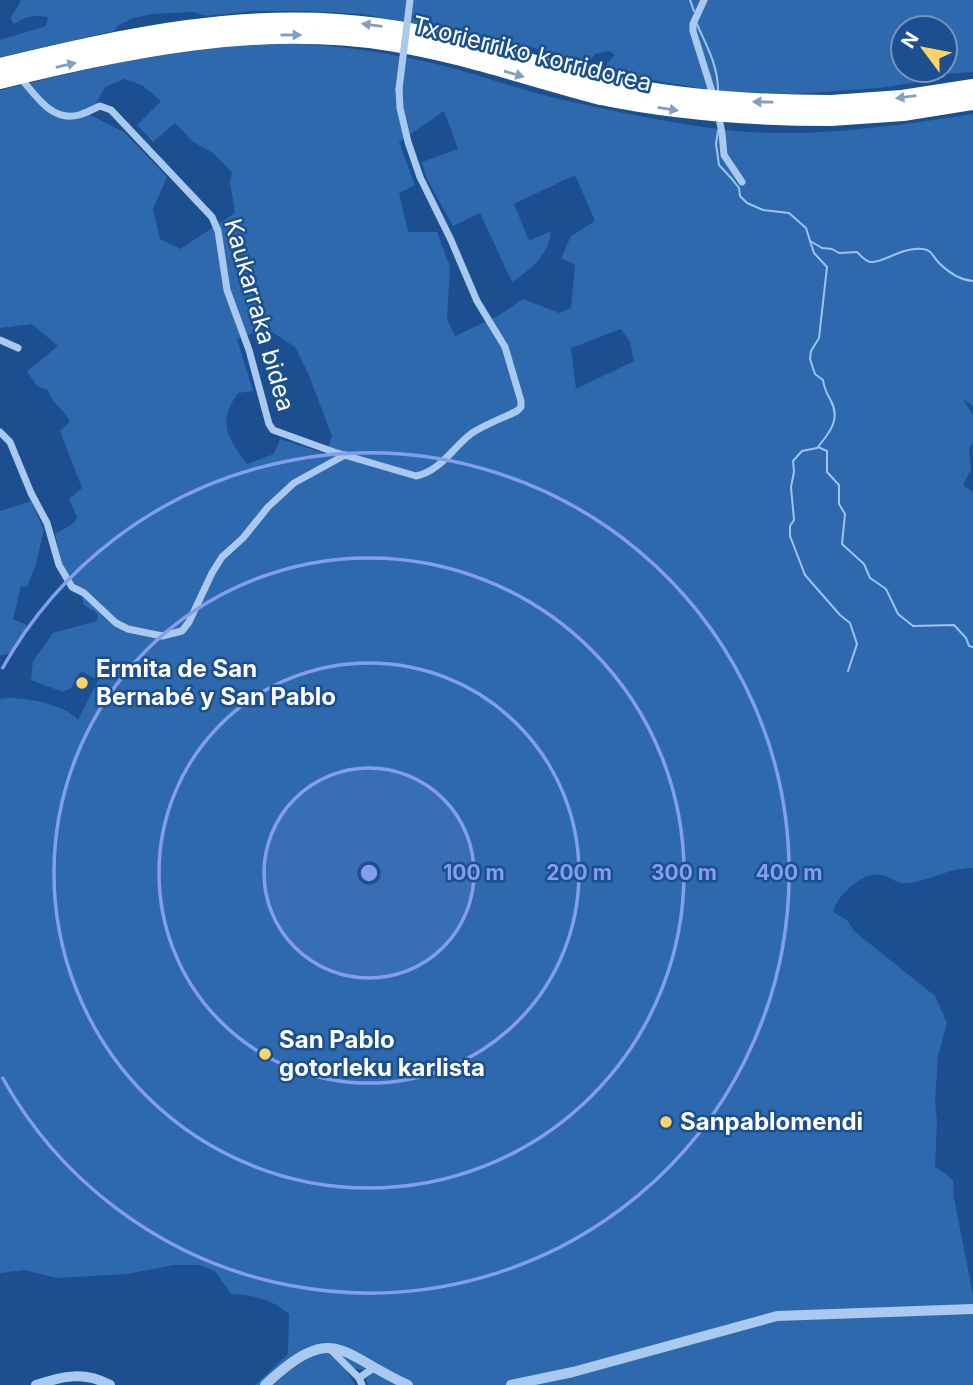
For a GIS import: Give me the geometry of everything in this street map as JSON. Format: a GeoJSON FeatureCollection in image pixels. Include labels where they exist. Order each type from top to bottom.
{"type":"FeatureCollection","features":[{"type":"Feature","properties":{"kind":"highway","name":"Txorierriko korridorea"},"geometry":{"type":"LineString","coordinates":[[0,66],[76,47],[195,26],[251,20],[297,19],[410,31],[603,90]]}},
{"type":"Feature","properties":{"kind":"highway","name":"Txorierriko korridorea"},"geometry":{"type":"LineString","coordinates":[[0,81],[79,62],[173,45],[242,36],[297,34],[407,46],[603,90],[831,111],[903,113],[973,102]]}},
{"type":"Feature","properties":{"kind":"highway","name":"Txorierriko korridorea"},"geometry":{"type":"LineString","coordinates":[[831,111],[973,87]]}},
{"type":"Feature","properties":{"kind":"street","name":"Kaukarraka bidea"},"geometry":{"type":"LineString","coordinates":[[24,82],[47,108],[62,115],[78,116],[100,106],[111,110],[212,216],[218,231],[227,290],[249,350],[269,424],[273,430],[345,455],[416,475],[428,474],[475,431],[521,407],[521,401],[505,347],[477,300],[420,177],[408,142],[400,108],[399,89],[410,0]]}},
{"type":"Feature","properties":{"kind":"street"},"geometry":{"type":"LineString","coordinates":[[704,0],[693,24],[693,31],[713,93],[724,155],[742,182]]}},
{"type":"Feature","properties":{"kind":"street"},"geometry":{"type":"LineString","coordinates":[[0,340],[18,348]]}},
{"type":"Feature","properties":{"kind":"street"},"geometry":{"type":"LineString","coordinates":[[0,432],[10,442],[47,523],[59,565],[72,587],[84,593],[116,624],[153,635],[173,635],[181,631],[189,622],[222,557],[243,538],[268,506],[294,483],[345,455]]}},
{"type":"Feature","properties":{"kind":"street"},"geometry":{"type":"LineString","coordinates":[[511,1385],[573,1372],[777,1316],[973,1309]]}},
{"type":"Feature","properties":{"kind":"street"},"geometry":{"type":"LineString","coordinates":[[265,1385],[304,1353],[325,1348],[348,1352],[363,1373]]}},
{"type":"Feature","properties":{"kind":"street"},"geometry":{"type":"LineString","coordinates":[[325,1348],[363,1373],[408,1385]]}},
{"type":"Feature","properties":{"kind":"street"},"geometry":{"type":"LineString","coordinates":[[42,1384],[67,1375],[79,1375],[96,1378],[110,1385]]}},
{"type":"Feature","properties":{"kind":"shaded area"},"geometry":{"type":"Polygon","coordinates":[[[20,0],[973,0],[973,72],[959,73],[959,14],[889,14],[889,84],[905,84],[795,94],[717,91],[605,72],[607,63],[615,55],[610,51],[595,54],[585,67],[581,67],[569,59],[528,46],[501,45],[453,31],[363,14],[306,11],[252,11],[206,16],[193,12],[152,14],[133,18],[119,25],[114,31],[0,57],[0,40],[46,26],[48,17],[30,17],[14,24],[10,18],[20,0]]]}},
{"type":"Feature","properties":{"kind":"shaded area"},"geometry":{"type":"Polygon","coordinates":[[[284,43],[379,53],[452,68],[568,101],[672,122],[735,131],[825,132],[973,114],[973,406],[963,399],[973,415],[973,442],[969,450],[971,470],[963,485],[973,492],[973,868],[912,882],[900,883],[882,875],[867,877],[845,892],[833,912],[847,920],[854,931],[935,996],[947,1023],[938,1056],[935,1166],[953,1180],[973,1295],[973,1385],[368,1385],[366,1380],[372,1372],[344,1366],[355,1385],[255,1385],[288,1354],[289,1314],[262,1299],[231,1294],[215,1271],[199,1265],[174,1265],[127,1274],[56,1278],[25,1270],[0,1273],[0,699],[19,698],[42,702],[64,710],[78,720],[98,680],[81,671],[71,688],[63,692],[31,680],[33,661],[53,633],[97,621],[97,613],[84,605],[80,588],[65,571],[55,534],[74,523],[77,517],[69,499],[82,488],[60,431],[70,421],[48,390],[37,386],[27,371],[58,346],[32,324],[0,328],[0,90],[152,54],[209,46],[284,43]],[[124,79],[105,87],[90,115],[124,132],[167,177],[153,209],[160,239],[180,249],[235,213],[230,182],[232,172],[213,153],[193,142],[175,123],[153,142],[137,125],[161,101],[142,85],[124,79]],[[444,111],[399,142],[415,185],[399,193],[408,232],[437,232],[450,267],[447,319],[455,336],[498,316],[523,299],[559,313],[571,308],[575,265],[561,258],[571,236],[595,221],[575,175],[514,204],[529,241],[551,231],[543,255],[512,282],[480,213],[453,226],[427,179],[422,162],[458,149],[444,111]],[[266,328],[237,339],[253,391],[238,393],[226,422],[234,446],[247,464],[274,454],[280,439],[326,454],[332,436],[295,347],[266,328]],[[621,329],[571,348],[576,389],[634,361],[630,342],[621,329]]]}},
{"type":"Feature","properties":{"kind":"shaded area"},"geometry":{"type":"Polygon","coordinates":[[[31,501],[44,530],[36,564],[27,587],[21,586],[13,619],[27,625],[19,646],[11,653],[0,655],[0,511],[31,501]]]}},
{"type":"Feature","properties":{"kind":"waterway"},"geometry":{"type":"LineString","coordinates":[[690,0],[694,11]]}},
{"type":"Feature","properties":{"kind":"waterway"},"geometry":{"type":"LineString","coordinates":[[696,22],[714,64],[718,90]]}},
{"type":"Feature","properties":{"kind":"waterway"},"geometry":{"type":"LineString","coordinates":[[718,131],[716,144],[719,165],[739,188],[740,196],[747,203],[763,210],[789,213],[806,228],[810,241],[839,253],[857,252],[870,262],[908,250],[926,250],[950,272],[973,281]]}},
{"type":"Feature","properties":{"kind":"waterway"},"geometry":{"type":"LineString","coordinates":[[810,241],[814,253],[827,267],[819,338],[811,351],[810,359],[815,374],[823,380],[834,408],[832,426],[818,447],[827,451],[827,472],[839,485],[839,504],[845,514],[842,544],[864,564],[870,578],[886,589],[898,614],[913,626],[954,625],[966,638],[969,646],[973,647]]}},
{"type":"Feature","properties":{"kind":"waterway"},"geometry":{"type":"LineString","coordinates":[[817,448],[802,451],[793,461],[791,487],[794,520],[790,526],[790,536],[805,575],[850,623],[857,644],[848,671]]}},
{"type":"Feature","properties":{"kind":"place","name":"Ermita de San Bernabé y San Pablo"},"geometry":{"type":"Point","coordinates":[82,683]}},
{"type":"Feature","properties":{"kind":"place","name":"San Pablo gotorleku karlista"},"geometry":{"type":"Point","coordinates":[265,1054]}},
{"type":"Feature","properties":{"kind":"place","name":"Sanpablomendi"},"geometry":{"type":"Point","coordinates":[666,1122]}}]}
